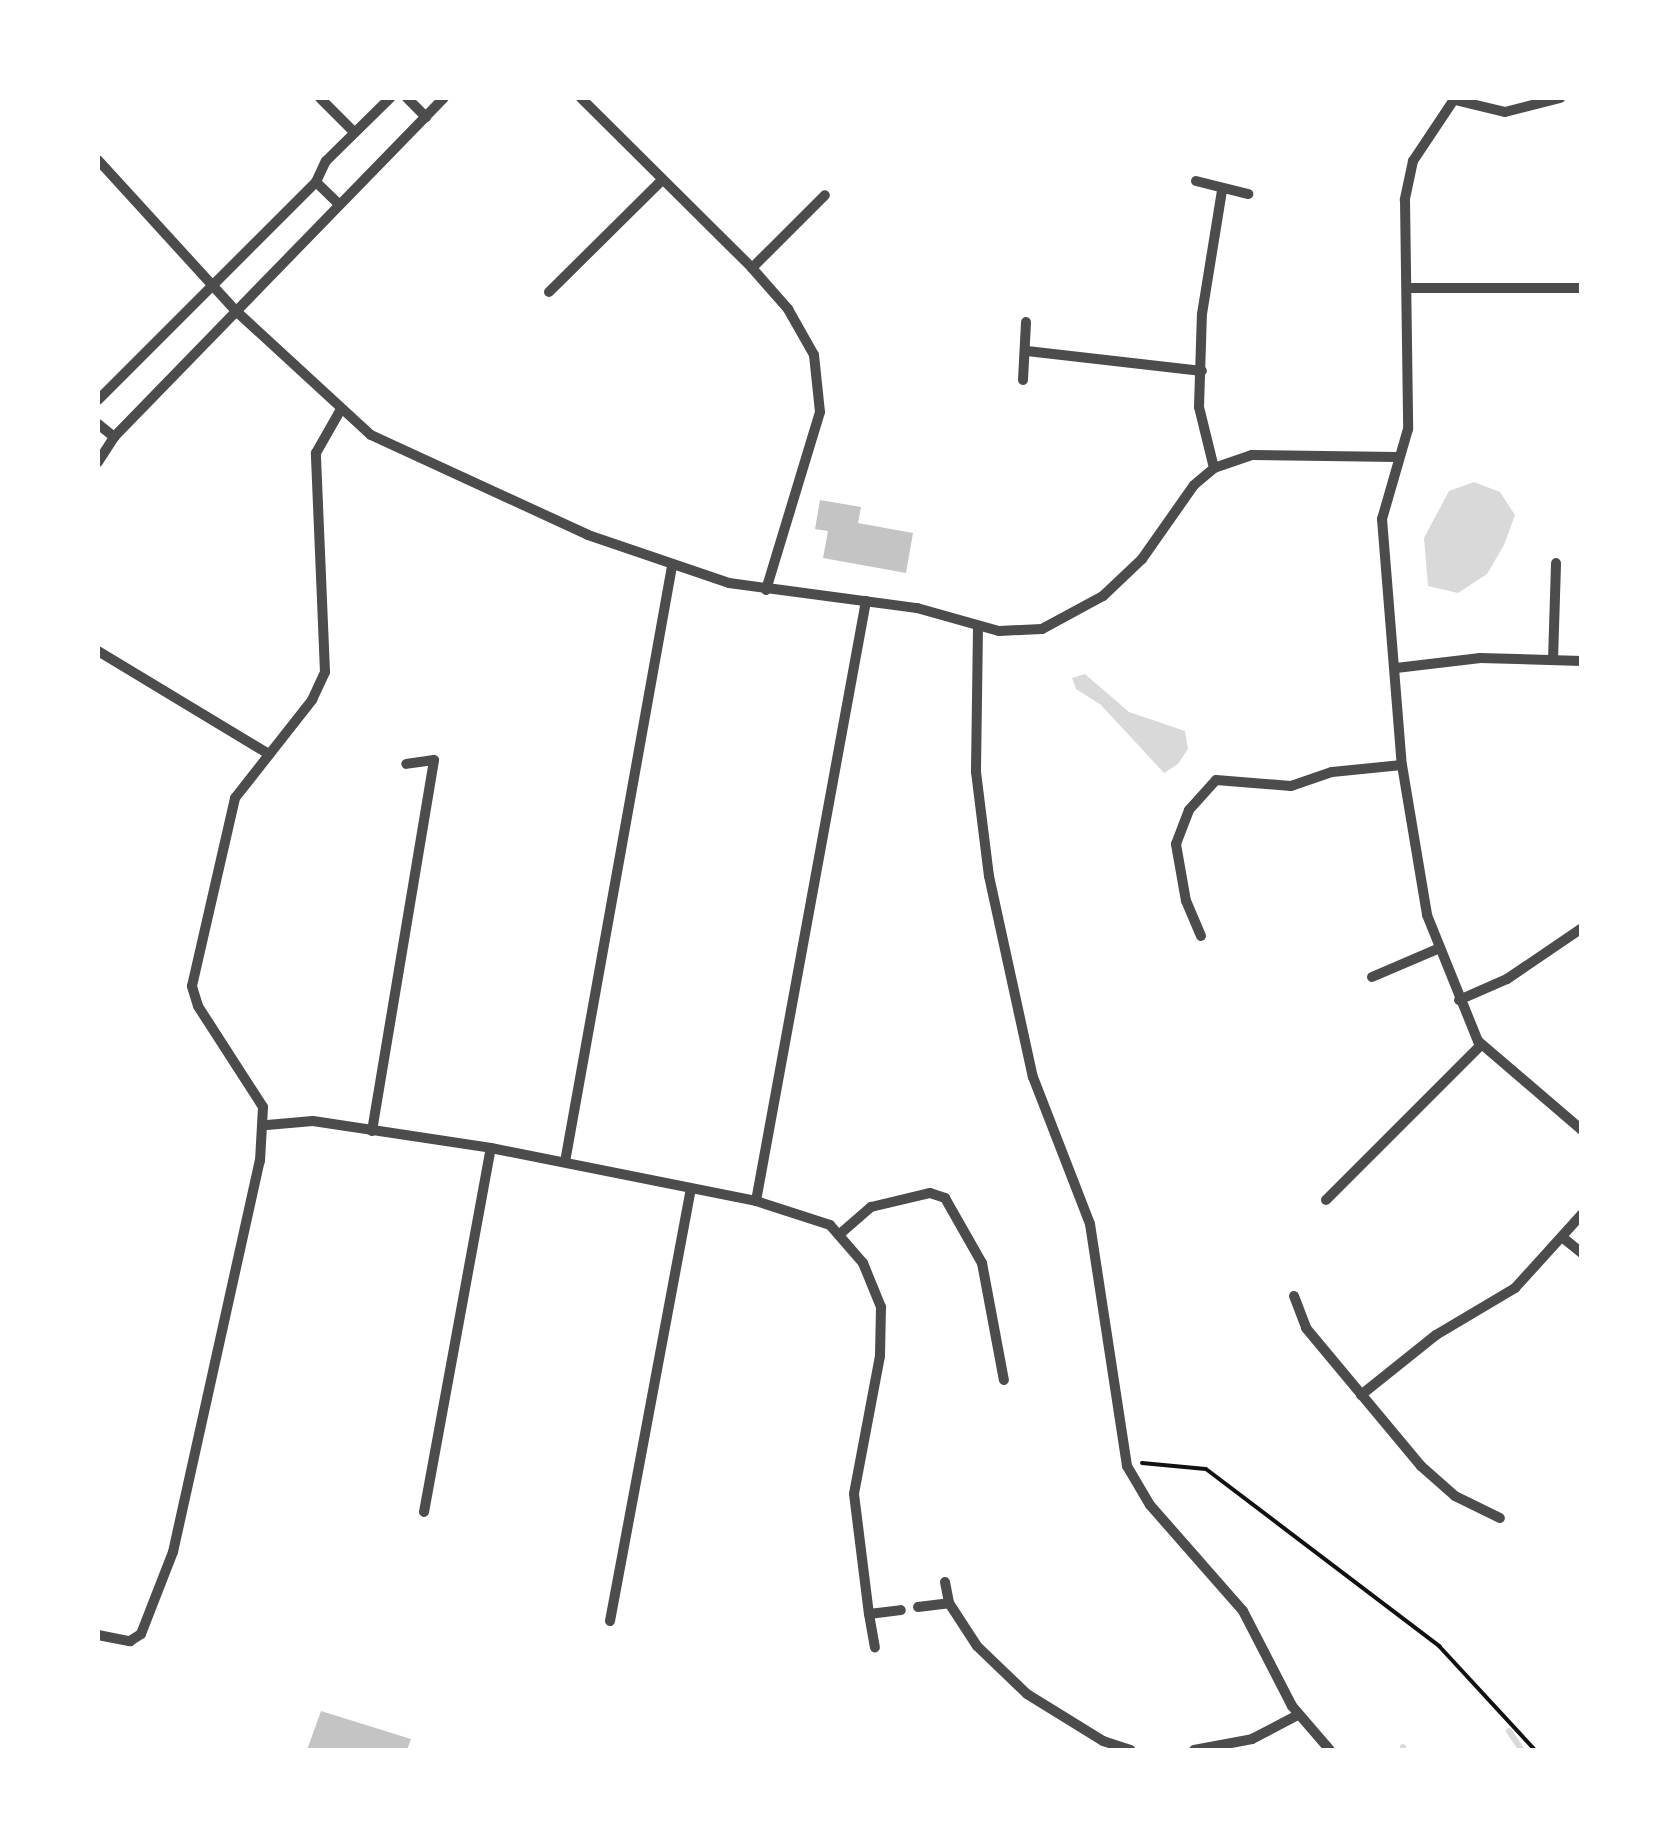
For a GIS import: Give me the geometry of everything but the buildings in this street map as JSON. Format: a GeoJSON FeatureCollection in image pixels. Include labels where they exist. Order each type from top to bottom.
{"type":"FeatureCollection","features":[{"type":"Feature","properties":{"kind":"street"},"geometry":{"type":"LineString","coordinates":[[320,98],[353,131]]}},
{"type":"Feature","properties":{"kind":"street"},"geometry":{"type":"LineString","coordinates":[[98,400],[211,282],[316,182],[353,131],[390,98]]}},
{"type":"Feature","properties":{"kind":"street"},"geometry":{"type":"LineString","coordinates":[[407,98],[426,117]]}},
{"type":"Feature","properties":{"kind":"street"},"geometry":{"type":"LineString","coordinates":[[98,462],[114,437],[444,98]]}},
{"type":"Feature","properties":{"kind":"street"},"geometry":{"type":"LineString","coordinates":[[581,98],[752,268],[802,330],[820,380],[812,447],[766,590]]}},
{"type":"Feature","properties":{"kind":"street"},"geometry":{"type":"LineString","coordinates":[[1560,98],[1506,112],[1455,99],[1413,161],[1406,186],[1408,429],[1385,496],[1382,551],[1396,668],[1402,764],[1427,915],[1459,1000],[1481,1045],[1582,1130]]}},
{"type":"Feature","properties":{"kind":"street"},"geometry":{"type":"LineString","coordinates":[[98,160],[236,311],[340,411],[414,459],[672,566],[766,590],[916,608],[978,626],[1042,629],[1092,604],[1142,559],[1194,485],[1214,468],[1252,455],[1397,457]]}},
{"type":"Feature","properties":{"kind":"street"},"geometry":{"type":"LineString","coordinates":[[548,292],[662,180]]}},
{"type":"Feature","properties":{"kind":"street"},"geometry":{"type":"LineString","coordinates":[[1196,181],[1222,191],[1248,194]]}},
{"type":"Feature","properties":{"kind":"street"},"geometry":{"type":"LineString","coordinates":[[316,182],[338,203]]}},
{"type":"Feature","properties":{"kind":"street"},"geometry":{"type":"LineString","coordinates":[[1214,468],[1199,408],[1202,314],[1222,191]]}},
{"type":"Feature","properties":{"kind":"street"},"geometry":{"type":"LineString","coordinates":[[752,268],[826,195]]}},
{"type":"Feature","properties":{"kind":"street"},"geometry":{"type":"LineString","coordinates":[[1408,288],[1582,288]]}},
{"type":"Feature","properties":{"kind":"street"},"geometry":{"type":"LineString","coordinates":[[1024,380],[1026,322]]}},
{"type":"Feature","properties":{"kind":"street"},"geometry":{"type":"LineString","coordinates":[[1027,351],[1202,371]]}},
{"type":"Feature","properties":{"kind":"street"},"geometry":{"type":"LineString","coordinates":[[98,1635],[130,1641],[142,1634],[173,1552],[266,1124],[258,1096],[198,1006],[192,986],[235,798],[312,700],[326,672],[316,453],[340,411]]}},
{"type":"Feature","properties":{"kind":"street"},"geometry":{"type":"LineString","coordinates":[[98,424],[114,437]]}},
{"type":"Feature","properties":{"kind":"street"},"geometry":{"type":"LineString","coordinates":[[1552,660],[1556,562]]}},
{"type":"Feature","properties":{"kind":"street"},"geometry":{"type":"LineString","coordinates":[[565,1162],[672,566]]}},
{"type":"Feature","properties":{"kind":"street"},"geometry":{"type":"LineString","coordinates":[[756,1200],[866,601]]}},
{"type":"Feature","properties":{"kind":"street"},"geometry":{"type":"LineString","coordinates":[[978,626],[976,772],[989,876],[1033,1077],[1090,1224],[1127,1466],[1150,1506],[1243,1611],[1298,1716],[1330,1750]]}},
{"type":"Feature","properties":{"kind":"street"},"geometry":{"type":"LineString","coordinates":[[98,651],[268,754]]}},
{"type":"Feature","properties":{"kind":"street"},"geometry":{"type":"LineString","coordinates":[[1396,668],[1480,658],[1582,661]]}},
{"type":"Feature","properties":{"kind":"street"},"geometry":{"type":"LineString","coordinates":[[372,1130],[434,760],[406,764]]}},
{"type":"Feature","properties":{"kind":"street"},"geometry":{"type":"LineString","coordinates":[[1202,936],[1186,900],[1176,844],[1189,810],[1216,780],[1291,786],[1332,772],[1402,764]]}},
{"type":"Feature","properties":{"kind":"street"},"geometry":{"type":"LineString","coordinates":[[1459,1000],[1507,978],[1582,928]]}},
{"type":"Feature","properties":{"kind":"street"},"geometry":{"type":"LineString","coordinates":[[1372,977],[1440,948]]}},
{"type":"Feature","properties":{"kind":"street"},"geometry":{"type":"LineString","coordinates":[[1326,1200],[1481,1045]]}},
{"type":"Feature","properties":{"kind":"street"},"geometry":{"type":"LineString","coordinates":[[266,1124],[313,1121],[565,1162],[756,1200],[841,1233],[881,1308],[880,1356],[854,1494],[875,1646]]}},
{"type":"Feature","properties":{"kind":"street"},"geometry":{"type":"LineString","coordinates":[[424,1512],[490,1148]]}},
{"type":"Feature","properties":{"kind":"street"},"geometry":{"type":"LineString","coordinates":[[610,1622],[691,1190]]}},
{"type":"Feature","properties":{"kind":"street"},"geometry":{"type":"LineString","coordinates":[[841,1233],[871,1207],[930,1193],[945,1198],[982,1263],[1004,1380]]}},
{"type":"Feature","properties":{"kind":"street"},"geometry":{"type":"LineString","coordinates":[[1361,1395],[1436,1335],[1515,1288],[1582,1214]]}},
{"type":"Feature","properties":{"kind":"street"},"geometry":{"type":"LineString","coordinates":[[1562,1236],[1582,1253]]}},
{"type":"Feature","properties":{"kind":"street"},"geometry":{"type":"LineString","coordinates":[[1294,1296],[1306,1328],[1432,1476],[1500,1518]]}},
{"type":"Feature","properties":{"kind":"street"},"geometry":{"type":"LineString","coordinates":[[945,1582],[949,1602],[977,1646],[1027,1694],[1131,1750]]}},
{"type":"Feature","properties":{"kind":"street"},"geometry":{"type":"LineString","coordinates":[[918,1607],[949,1602]]}},
{"type":"Feature","properties":{"kind":"street"},"geometry":{"type":"LineString","coordinates":[[869,1614],[901,1610]]}},
{"type":"Feature","properties":{"kind":"street"},"geometry":{"type":"LineString","coordinates":[[1194,1750],[1252,1739],[1298,1716]]}},
{"type":"Feature","properties":{"kind":"path"},"geometry":{"type":"LineString","coordinates":[[1127,1466],[1206,1469],[1439,1646],[1536,1750]]}},
{"type":"Feature","properties":{"kind":"shaded area"},"geometry":{"type":"Polygon","coordinates":[[[1474,482],[1500,492],[1515,515],[1504,545],[1487,574],[1458,593],[1428,586],[1424,538],[1449,491],[1474,482]]]}},
{"type":"Feature","properties":{"kind":"shaded area"},"geometry":{"type":"Polygon","coordinates":[[[1085,674],[1129,712],[1185,731],[1188,749],[1178,764],[1164,773],[1101,705],[1076,689],[1072,678],[1085,674]]]}},
{"type":"Feature","properties":{"kind":"waterway"},"geometry":{"type":"LineString","coordinates":[[1509,1731],[1522,1750]]}}]}
